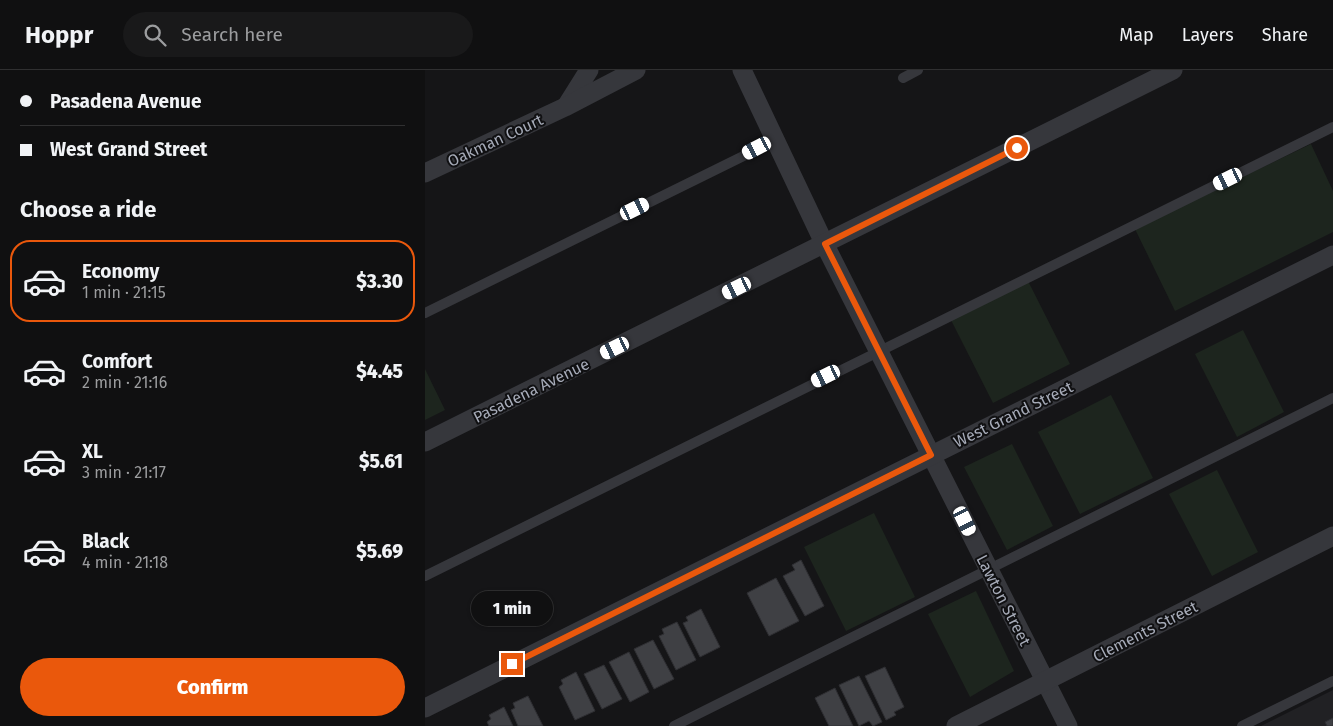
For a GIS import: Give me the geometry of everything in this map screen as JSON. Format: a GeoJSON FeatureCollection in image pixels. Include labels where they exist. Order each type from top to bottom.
{"type":"FeatureCollection","features":[{"type":"Feature","properties":{"kind":"street"},"geometry":{"type":"LineString","coordinates":[[565,107],[589,70]]}},
{"type":"Feature","properties":{"kind":"street","name":"Oakman Court"},"geometry":{"type":"LineString","coordinates":[[425,173],[565,107],[636,70]]}},
{"type":"Feature","properties":{"kind":"street","name":"Lawton Street"},"geometry":{"type":"LineString","coordinates":[[742,70],[825,244],[1068,726]]}},
{"type":"Feature","properties":{"kind":"street","name":"Pasadena Avenue"},"geometry":{"type":"LineString","coordinates":[[425,442],[1173,70]]}},
{"type":"Feature","properties":{"kind":"street","name":"West Grand Street"},"geometry":{"type":"LineString","coordinates":[[425,708],[1333,255]]}},
{"type":"Feature","properties":{"kind":"street","name":"Clements Street"},"geometry":{"type":"LineString","coordinates":[[956,726],[1333,536]]}},
{"type":"Feature","properties":{"kind":"lane"},"geometry":{"type":"LineString","coordinates":[[903,78],[918,70]]}},
{"type":"Feature","properties":{"kind":"lane"},"geometry":{"type":"LineString","coordinates":[[425,576],[879,350],[1333,128]]}},
{"type":"Feature","properties":{"kind":"lane"},"geometry":{"type":"LineString","coordinates":[[425,313],[775,140]]}},
{"type":"Feature","properties":{"kind":"lane"},"geometry":{"type":"LineString","coordinates":[[674,726],[1333,398]]}},
{"type":"Feature","properties":{"kind":"lane"},"geometry":{"type":"LineString","coordinates":[[1242,726],[1333,681]]}},
{"type":"Feature","properties":{"kind":"shaded area"},"geometry":{"type":"Polygon","coordinates":[[[1311,144],[1333,191],[1333,232],[1175,311],[1135,229],[1311,144]]]}},
{"type":"Feature","properties":{"kind":"shaded area"},"geometry":{"type":"Polygon","coordinates":[[[1028,281],[1070,364],[993,403],[951,320],[1028,281]]]}},
{"type":"Feature","properties":{"kind":"shaded area"},"geometry":{"type":"Polygon","coordinates":[[[1243,330],[1284,412],[1237,437],[1195,354],[1243,330]]]}},
{"type":"Feature","properties":{"kind":"shaded area"},"geometry":{"type":"Polygon","coordinates":[[[425,369],[445,410],[425,420],[425,369]]]}},
{"type":"Feature","properties":{"kind":"shaded area"},"geometry":{"type":"Polygon","coordinates":[[[1111,395],[1153,478],[1080,514],[1038,432],[1111,395]]]}},
{"type":"Feature","properties":{"kind":"shaded area"},"geometry":{"type":"Polygon","coordinates":[[[1012,444],[1053,526],[1007,550],[964,467],[1012,444]]]}},
{"type":"Feature","properties":{"kind":"shaded area"},"geometry":{"type":"Polygon","coordinates":[[[1217,470],[1258,552],[1212,576],[1169,494],[1217,470]]]}},
{"type":"Feature","properties":{"kind":"shaded area"},"geometry":{"type":"Polygon","coordinates":[[[874,513],[915,597],[846,631],[804,547],[874,513]]]}},
{"type":"Feature","properties":{"kind":"shaded area"},"geometry":{"type":"Polygon","coordinates":[[[976,591],[1014,671],[970,697],[928,614],[976,591]]]}},
{"type":"Feature","properties":{"kind":"shaded area"},"geometry":{"type":"Polygon","coordinates":[[[1333,690],[1333,726],[1261,726],[1333,690]]]}},
{"type":"Feature","properties":{"kind":"building"},"geometry":{"type":"Polygon","coordinates":[[[801,560],[824,606],[805,616],[783,576],[795,570],[792,565],[801,560]]]}},
{"type":"Feature","properties":{"kind":"building"},"geometry":{"type":"Polygon","coordinates":[[[776,578],[799,621],[769,636],[747,593],[776,578]]]}},
{"type":"Feature","properties":{"kind":"building"},"geometry":{"type":"Polygon","coordinates":[[[701,609],[720,647],[700,657],[683,623],[688,621],[686,617],[701,609]]]}},
{"type":"Feature","properties":{"kind":"building"},"geometry":{"type":"Polygon","coordinates":[[[677,622],[696,660],[676,670],[659,636],[664,634],[662,629],[677,622]]]}},
{"type":"Feature","properties":{"kind":"building"},"geometry":{"type":"Polygon","coordinates":[[[653,640],[674,679],[654,689],[634,649],[653,640]]]}},
{"type":"Feature","properties":{"kind":"building"},"geometry":{"type":"Polygon","coordinates":[[[629,652],[649,692],[630,702],[609,662],[629,652]]]}},
{"type":"Feature","properties":{"kind":"building"},"geometry":{"type":"Polygon","coordinates":[[[604,665],[622,699],[602,709],[584,674],[604,665]]]}},
{"type":"Feature","properties":{"kind":"building"},"geometry":{"type":"Polygon","coordinates":[[[885,667],[904,707],[894,712],[896,715],[886,720],[865,676],[885,667]]]}},
{"type":"Feature","properties":{"kind":"building"},"geometry":{"type":"Polygon","coordinates":[[[576,672],[595,711],[575,720],[559,687],[563,684],[561,680],[576,672]]]}},
{"type":"Feature","properties":{"kind":"building"},"geometry":{"type":"Polygon","coordinates":[[[859,676],[882,722],[873,726],[869,721],[859,726],[839,685],[859,676]]]}},
{"type":"Feature","properties":{"kind":"building"},"geometry":{"type":"Polygon","coordinates":[[[835,688],[853,726],[829,726],[815,698],[835,688]]]}},
{"type":"Feature","properties":{"kind":"building"},"geometry":{"type":"Polygon","coordinates":[[[528,696],[543,726],[518,726],[511,710],[515,708],[513,703],[528,696]]]}},
{"type":"Feature","properties":{"kind":"building"},"geometry":{"type":"Polygon","coordinates":[[[504,707],[513,726],[489,726],[487,722],[491,719],[489,715],[504,707]]]}},
{"type":"Feature","properties":{"kind":"building"},"geometry":{"type":"Polygon","coordinates":[[[1333,718],[1333,726],[1327,726],[1325,722],[1333,718]]]}},
{"type":"Feature","properties":{"kind":"route"},"geometry":{"type":"LineString","coordinates":[[512,664],[931,455],[825,244],[1017,148]]}}]}
